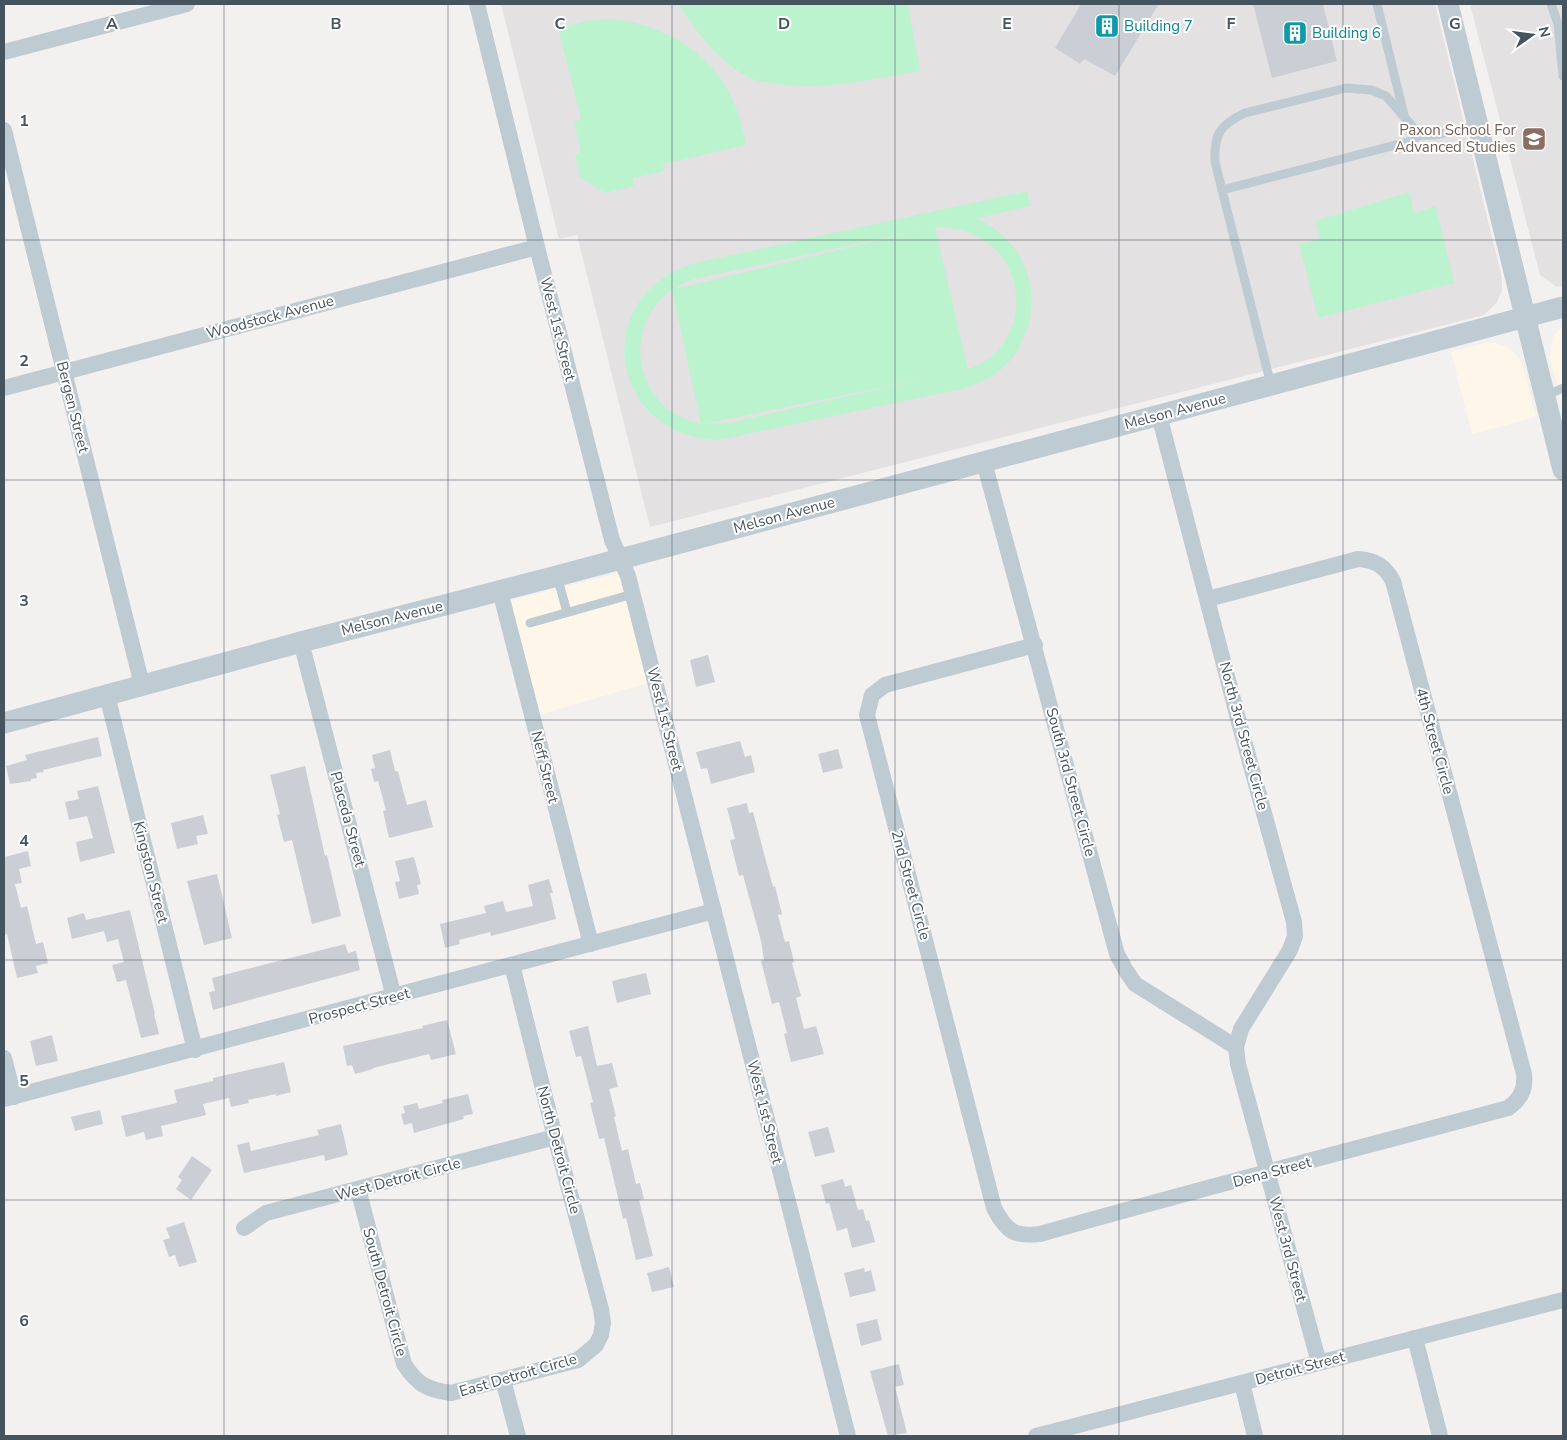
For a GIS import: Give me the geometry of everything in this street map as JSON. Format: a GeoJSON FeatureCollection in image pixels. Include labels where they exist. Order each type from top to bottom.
{"type":"FeatureCollection","features":[{"type":"Feature","properties":{"kind":"street"},"geometry":{"type":"LineString","coordinates":[[4,52],[187,4]]}},
{"type":"Feature","properties":{"kind":"street","name":"West 1st Street"},"geometry":{"type":"LineString","coordinates":[[477,4],[536,247],[612,540],[628,576],[848,1436]]}},
{"type":"Feature","properties":{"kind":"street"},"geometry":{"type":"LineString","coordinates":[[1448,4],[1524,318],[1554,392],[1563,470]]}},
{"type":"Feature","properties":{"kind":"street","name":"Bergen Street"},"geometry":{"type":"LineString","coordinates":[[4,130],[142,685]]}},
{"type":"Feature","properties":{"kind":"street","name":"Woodstock Avenue"},"geometry":{"type":"LineString","coordinates":[[4,388],[536,247]]}},
{"type":"Feature","properties":{"kind":"street","name":"Melson Avenue"},"geometry":{"type":"LineString","coordinates":[[4,723],[301,642],[557,576],[1563,307]]}},
{"type":"Feature","properties":{"kind":"street","name":"North 3rd Street Circle"},"geometry":{"type":"LineString","coordinates":[[1160,415],[1240,726],[1294,922],[1295,936],[1290,950],[1241,1029],[1236,1047]]}},
{"type":"Feature","properties":{"kind":"street","name":"South 3rd Street Circle"},"geometry":{"type":"LineString","coordinates":[[984,462],[1118,954],[1135,984],[1236,1047]]}},
{"type":"Feature","properties":{"kind":"street","name":"4th Street Circle"},"geometry":{"type":"LineString","coordinates":[[1208,599],[1358,559],[1370,560],[1388,571],[1393,581],[1524,1074],[1525,1083],[1522,1093]]}},
{"type":"Feature","properties":{"kind":"street","name":"Neff Street"},"geometry":{"type":"LineString","coordinates":[[500,591],[591,944]]}},
{"type":"Feature","properties":{"kind":"street","name":"Placeda Street"},"geometry":{"type":"LineString","coordinates":[[301,642],[394,997]]}},
{"type":"Feature","properties":{"kind":"street","name":"2nd Street Circle"},"geometry":{"type":"LineString","coordinates":[[1015,1234],[1003,1224],[994,1208],[867,715],[872,695],[885,684],[1035,645]]}},
{"type":"Feature","properties":{"kind":"street","name":"Kingston Street"},"geometry":{"type":"LineString","coordinates":[[107,695],[195,1050]]}},
{"type":"Feature","properties":{"kind":"street","name":"Prospect Street"},"geometry":{"type":"LineString","coordinates":[[9,1098],[714,911]]}},
{"type":"Feature","properties":{"kind":"street","name":"North Detroit Circle"},"geometry":{"type":"LineString","coordinates":[[512,965],[601,1309],[603,1322],[601,1335]]}},
{"type":"Feature","properties":{"kind":"street","name":"West 3rd Street"},"geometry":{"type":"LineString","coordinates":[[1236,1047],[1238,1064],[1319,1363]]}},
{"type":"Feature","properties":{"kind":"street"},"geometry":{"type":"LineString","coordinates":[[4,1058],[9,1098]]}},
{"type":"Feature","properties":{"kind":"street","name":"Dena Street"},"geometry":{"type":"LineString","coordinates":[[1015,1234],[1026,1236],[1040,1234],[1162,1199],[1268,1173],[1508,1108],[1516,1102],[1522,1093]]}},
{"type":"Feature","properties":{"kind":"street","name":"West Detroit Circle"},"geometry":{"type":"LineString","coordinates":[[244,1228],[266,1213],[555,1137]]}},
{"type":"Feature","properties":{"kind":"street","name":"South Detroit Circle"},"geometry":{"type":"LineString","coordinates":[[358,1189],[404,1364],[412,1377],[425,1388]]}},
{"type":"Feature","properties":{"kind":"street","name":"Detroit Street"},"geometry":{"type":"LineString","coordinates":[[1036,1436],[1067,1432],[1242,1383],[1563,1300]]}},
{"type":"Feature","properties":{"kind":"street","name":"East Detroit Circle"},"geometry":{"type":"LineString","coordinates":[[425,1388],[451,1394],[578,1360],[596,1345],[601,1335]]}},
{"type":"Feature","properties":{"kind":"street"},"geometry":{"type":"LineString","coordinates":[[1415,1338],[1440,1436]]}},
{"type":"Feature","properties":{"kind":"street"},"geometry":{"type":"LineString","coordinates":[[503,1380],[518,1436]]}},
{"type":"Feature","properties":{"kind":"street"},"geometry":{"type":"LineString","coordinates":[[1242,1383],[1255,1436]]}},
{"type":"Feature","properties":{"kind":"lane"},"geometry":{"type":"LineString","coordinates":[[1377,4],[1404,115]]}},
{"type":"Feature","properties":{"kind":"lane"},"geometry":{"type":"LineString","coordinates":[[1551,4],[1558,24],[1563,76]]}},
{"type":"Feature","properties":{"kind":"lane"},"geometry":{"type":"LineString","coordinates":[[1271,385],[1214,162],[1214,144],[1221,130],[1231,120],[1245,113],[1346,88],[1371,90],[1386,96],[1420,135]]}},
{"type":"Feature","properties":{"kind":"lane"},"geometry":{"type":"LineString","coordinates":[[1222,190],[1411,141],[1420,135],[1436,135],[1477,125]]}},
{"type":"Feature","properties":{"kind":"lane"},"geometry":{"type":"LineString","coordinates":[[557,576],[567,612]]}},
{"type":"Feature","properties":{"kind":"lane"},"geometry":{"type":"LineString","coordinates":[[530,623],[632,594]]}},
{"type":"Feature","properties":{"kind":"shaded area"},"geometry":{"type":"Polygon","coordinates":[[[501,4],[1435,4],[1502,278],[1502,290],[1497,302],[1484,315],[650,527],[577,235],[559,239],[501,4]]]}},
{"type":"Feature","properties":{"kind":"shaded area","name":"Paxon School For Advanced Studies"},"geometry":{"type":"Polygon","coordinates":[[[1470,4],[1563,4],[1563,286],[1557,287],[1540,275],[1470,4]]]}},
{"type":"Feature","properties":{"kind":"shaded area"},"geometry":{"type":"Polygon","coordinates":[[[1563,325],[1563,407],[1550,357],[1553,336],[1563,325]]]}},
{"type":"Feature","properties":{"kind":"shaded area"},"geometry":{"type":"Polygon","coordinates":[[[1485,343],[1495,343],[1507,347],[1522,363],[1536,417],[1472,434],[1451,352],[1485,343]]]}},
{"type":"Feature","properties":{"kind":"shaded area"},"geometry":{"type":"Polygon","coordinates":[[[619,573],[648,683],[538,715],[510,601],[619,573]]]}},
{"type":"Feature","properties":{"kind":"green space"},"geometry":{"type":"Polygon","coordinates":[[[678,4],[908,4],[920,71],[865,81],[827,85],[790,85],[757,81],[730,66],[720,57],[701,36],[678,4]]]}},
{"type":"Feature","properties":{"kind":"green space"},"geometry":{"type":"Polygon","coordinates":[[[617,19],[642,25],[666,34],[686,45],[704,60],[719,77],[731,97],[740,119],[746,145],[663,164],[664,171],[633,178],[634,186],[605,193],[580,177],[575,154],[581,152],[574,122],[581,119],[558,28],[590,20],[617,19]]]}},
{"type":"Feature","properties":{"kind":"green space"},"geometry":{"type":"Polygon","coordinates":[[[1027,191],[1031,206],[977,218],[999,232],[1021,258],[1028,274],[1031,292],[1028,327],[1021,343],[1012,358],[995,374],[962,389],[719,440],[682,433],[653,416],[634,391],[625,362],[626,332],[638,304],[661,280],[695,263],[1027,191]],[[944,227],[935,228],[968,369],[987,360],[1002,345],[1011,328],[1016,309],[1015,289],[1009,270],[998,253],[982,239],[961,230],[944,227]],[[927,229],[687,281],[674,289],[927,229]],[[672,290],[659,301],[649,315],[640,345],[645,377],[652,392],[667,409],[680,417],[701,424],[672,290]],[[923,379],[704,424],[729,423],[923,379]]]}},
{"type":"Feature","properties":{"kind":"green space"},"geometry":{"type":"Polygon","coordinates":[[[1409,192],[1414,213],[1436,206],[1454,283],[1318,318],[1299,244],[1320,239],[1315,221],[1409,192]]]}},
{"type":"Feature","properties":{"kind":"building","name":"Building 7"},"geometry":{"type":"Polygon","coordinates":[[[1081,4],[1159,4],[1115,76],[1084,59],[1080,64],[1055,48],[1081,4]]]}},
{"type":"Feature","properties":{"kind":"building","name":"Building 6"},"geometry":{"type":"Polygon","coordinates":[[[1253,4],[1323,4],[1337,61],[1272,78],[1253,4]]]}},
{"type":"Feature","properties":{"kind":"building"},"geometry":{"type":"Polygon","coordinates":[[[708,655],[715,682],[696,687],[690,660],[708,655]]]}},
{"type":"Feature","properties":{"kind":"building"},"geometry":{"type":"Polygon","coordinates":[[[98,737],[102,756],[43,770],[44,772],[36,773],[37,778],[31,779],[31,781],[10,784],[6,766],[27,760],[25,755],[98,737]]]}},
{"type":"Feature","properties":{"kind":"building"},"geometry":{"type":"Polygon","coordinates":[[[740,741],[745,757],[751,755],[755,772],[711,784],[707,768],[701,769],[696,752],[740,741]]]}},
{"type":"Feature","properties":{"kind":"building"},"geometry":{"type":"Polygon","coordinates":[[[838,749],[843,768],[823,773],[818,754],[838,749]]]}},
{"type":"Feature","properties":{"kind":"building"},"geometry":{"type":"Polygon","coordinates":[[[390,750],[407,805],[426,800],[433,827],[389,838],[383,811],[386,810],[378,781],[374,782],[371,769],[375,768],[372,755],[390,750]]]}},
{"type":"Feature","properties":{"kind":"building"},"geometry":{"type":"Polygon","coordinates":[[[305,766],[325,856],[327,855],[341,916],[312,924],[292,840],[284,842],[277,815],[280,814],[270,775],[305,766]]]}},
{"type":"Feature","properties":{"kind":"building"},"geometry":{"type":"Polygon","coordinates":[[[98,786],[115,853],[80,862],[76,842],[93,838],[87,816],[69,820],[65,802],[79,799],[77,791],[98,786]]]}},
{"type":"Feature","properties":{"kind":"building"},"geometry":{"type":"Polygon","coordinates":[[[747,803],[749,813],[753,812],[773,887],[775,886],[782,914],[778,915],[785,942],[789,941],[794,962],[792,963],[801,996],[796,998],[804,1029],[816,1026],[824,1054],[791,1062],[784,1034],[787,1033],[779,1002],[772,1004],[761,961],[764,960],[761,941],[743,875],[739,876],[730,840],[735,839],[727,808],[747,803]]]}},
{"type":"Feature","properties":{"kind":"building"},"geometry":{"type":"Polygon","coordinates":[[[203,815],[208,834],[196,836],[198,844],[177,849],[171,823],[203,815]]]}},
{"type":"Feature","properties":{"kind":"building"},"geometry":{"type":"Polygon","coordinates":[[[28,851],[31,866],[19,869],[22,883],[15,884],[21,908],[27,906],[36,944],[43,942],[48,963],[36,966],[38,973],[17,978],[7,934],[4,935],[4,857],[28,851]]]}},
{"type":"Feature","properties":{"kind":"building"},"geometry":{"type":"Polygon","coordinates":[[[414,857],[421,884],[417,885],[419,894],[399,899],[395,882],[400,881],[395,861],[414,857]]]}},
{"type":"Feature","properties":{"kind":"building"},"geometry":{"type":"Polygon","coordinates":[[[217,874],[232,938],[204,945],[187,881],[217,874]]]}},
{"type":"Feature","properties":{"kind":"building"},"geometry":{"type":"Polygon","coordinates":[[[549,879],[553,893],[550,893],[556,919],[491,936],[490,932],[459,940],[460,944],[445,948],[440,924],[486,913],[484,906],[503,901],[506,912],[533,906],[528,885],[549,879]]]}},
{"type":"Feature","properties":{"kind":"building"},"geometry":{"type":"Polygon","coordinates":[[[130,910],[159,1034],[141,1038],[126,980],[117,982],[112,965],[124,962],[118,939],[107,942],[104,931],[72,939],[67,918],[84,913],[86,920],[130,910]]]}},
{"type":"Feature","properties":{"kind":"building"},"geometry":{"type":"Polygon","coordinates":[[[345,944],[348,953],[356,951],[360,970],[213,1010],[209,992],[215,991],[212,978],[345,944]]]}},
{"type":"Feature","properties":{"kind":"building"},"geometry":{"type":"Polygon","coordinates":[[[646,973],[651,994],[617,1003],[612,981],[646,973]]]}},
{"type":"Feature","properties":{"kind":"building"},"geometry":{"type":"Polygon","coordinates":[[[447,1020],[456,1054],[431,1060],[429,1054],[355,1074],[352,1065],[347,1066],[343,1046],[423,1028],[422,1026],[447,1020]]]}},
{"type":"Feature","properties":{"kind":"building"},"geometry":{"type":"Polygon","coordinates":[[[588,1026],[597,1066],[612,1063],[618,1087],[609,1089],[616,1116],[614,1117],[622,1151],[628,1149],[636,1184],[640,1183],[644,1199],[639,1200],[653,1256],[636,1260],[626,1218],[623,1219],[604,1138],[599,1139],[590,1103],[593,1102],[581,1056],[576,1057],[569,1031],[588,1026]]]}},
{"type":"Feature","properties":{"kind":"building"},"geometry":{"type":"Polygon","coordinates":[[[52,1035],[58,1061],[36,1066],[30,1041],[52,1035]]]}},
{"type":"Feature","properties":{"kind":"building"},"geometry":{"type":"Polygon","coordinates":[[[284,1062],[291,1092],[248,1100],[249,1103],[231,1107],[229,1098],[203,1104],[206,1115],[161,1126],[163,1136],[146,1140],[144,1132],[126,1137],[121,1116],[177,1103],[174,1090],[213,1081],[213,1078],[284,1062]]]}},
{"type":"Feature","properties":{"kind":"building"},"geometry":{"type":"Polygon","coordinates":[[[468,1094],[473,1114],[463,1116],[464,1119],[414,1133],[412,1123],[404,1125],[401,1114],[405,1113],[403,1106],[417,1103],[419,1109],[443,1103],[442,1100],[468,1094]]]}},
{"type":"Feature","properties":{"kind":"building"},"geometry":{"type":"Polygon","coordinates":[[[100,1110],[103,1124],[75,1131],[71,1117],[100,1110]]]}},
{"type":"Feature","properties":{"kind":"building"},"geometry":{"type":"Polygon","coordinates":[[[341,1124],[348,1155],[325,1161],[324,1155],[244,1173],[237,1145],[249,1142],[251,1151],[319,1135],[317,1130],[341,1124]]]}},
{"type":"Feature","properties":{"kind":"building"},"geometry":{"type":"Polygon","coordinates":[[[828,1127],[835,1152],[815,1157],[808,1132],[828,1127]]]}},
{"type":"Feature","properties":{"kind":"building"},"geometry":{"type":"Polygon","coordinates":[[[192,1156],[212,1170],[191,1200],[176,1189],[182,1180],[178,1177],[192,1156]]]}},
{"type":"Feature","properties":{"kind":"building"},"geometry":{"type":"Polygon","coordinates":[[[843,1179],[845,1187],[851,1185],[858,1210],[863,1209],[866,1221],[869,1220],[875,1242],[852,1248],[847,1228],[837,1231],[829,1203],[826,1204],[821,1185],[843,1179]]]}},
{"type":"Feature","properties":{"kind":"building"},"geometry":{"type":"Polygon","coordinates":[[[184,1222],[197,1262],[179,1267],[175,1255],[169,1257],[163,1240],[170,1238],[166,1228],[184,1222]]]}},
{"type":"Feature","properties":{"kind":"building"},"geometry":{"type":"Polygon","coordinates":[[[669,1267],[674,1287],[652,1292],[647,1273],[669,1267]]]}},
{"type":"Feature","properties":{"kind":"building"},"geometry":{"type":"Polygon","coordinates":[[[864,1268],[865,1272],[871,1270],[876,1291],[850,1297],[844,1273],[864,1268]]]}},
{"type":"Feature","properties":{"kind":"building"},"geometry":{"type":"Polygon","coordinates":[[[877,1319],[882,1340],[861,1346],[856,1324],[877,1319]]]}},
{"type":"Feature","properties":{"kind":"building"},"geometry":{"type":"Polygon","coordinates":[[[899,1364],[904,1385],[895,1387],[907,1433],[888,1436],[870,1371],[899,1364]]]}},
{"type":"Feature","properties":{"kind":"place","name":"Building 7"},"geometry":{"type":"Point","coordinates":[1107,26]}},
{"type":"Feature","properties":{"kind":"place","name":"Building 6"},"geometry":{"type":"Point","coordinates":[1295,33]}},
{"type":"Feature","properties":{"kind":"place","name":"Paxon School For Advanced Studies"},"geometry":{"type":"Point","coordinates":[1534,139]}}]}
